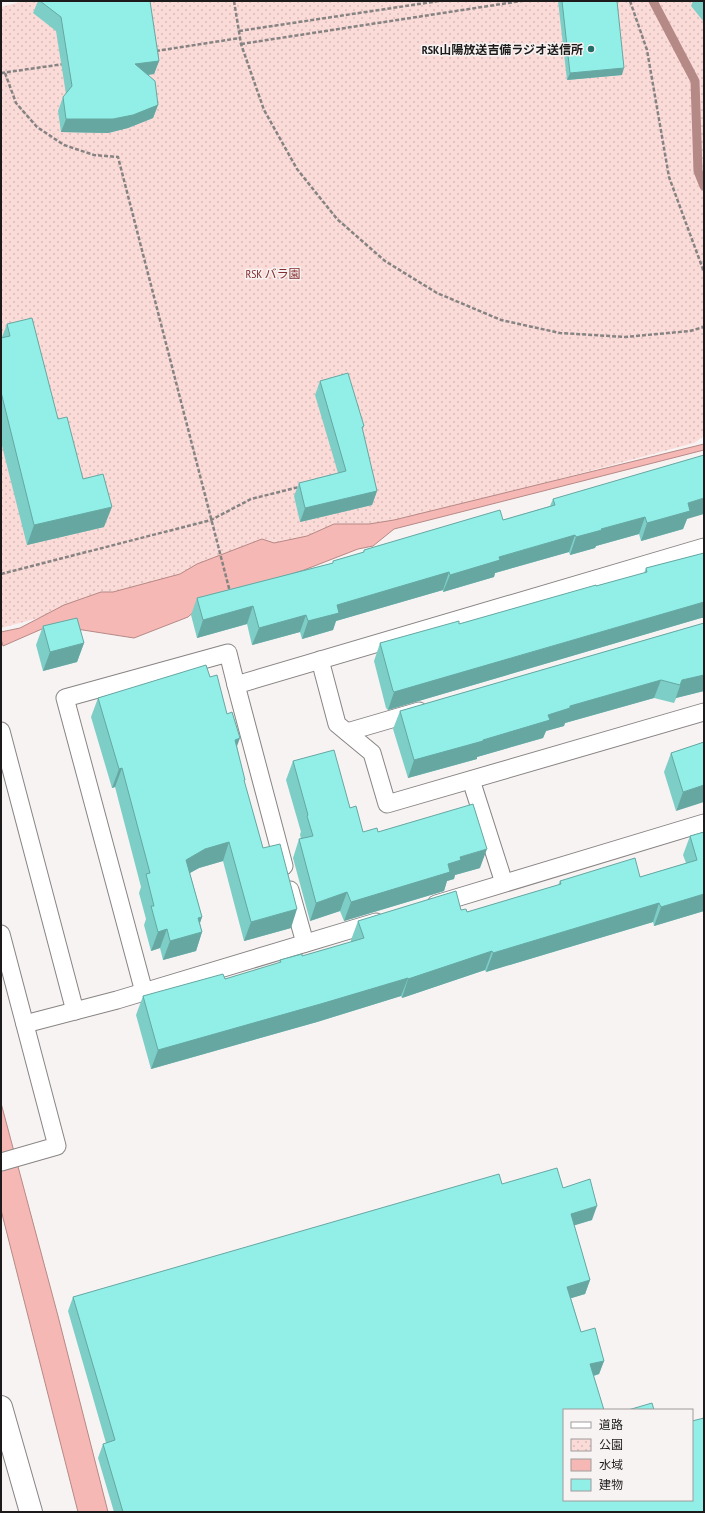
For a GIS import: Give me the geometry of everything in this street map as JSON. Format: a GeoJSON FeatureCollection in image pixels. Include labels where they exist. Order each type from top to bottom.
{"type":"FeatureCollection","features":[{"type":"Feature","properties":{"kind":"main road"},"geometry":{"type":"LineString","coordinates":[[1,1407],[31,1512]]}},
{"type":"Feature","properties":{"kind":"lane"},"geometry":{"type":"LineString","coordinates":[[236,685],[704,547]]}},
{"type":"Feature","properties":{"kind":"lane"},"geometry":{"type":"LineString","coordinates":[[144,992],[65,698],[228,652],[305,943]]}},
{"type":"Feature","properties":{"kind":"lane"},"geometry":{"type":"LineString","coordinates":[[320,660],[337,724],[372,754],[387,804],[704,712]]}},
{"type":"Feature","properties":{"kind":"lane"},"geometry":{"type":"LineString","coordinates":[[347,732],[438,706]]}},
{"type":"Feature","properties":{"kind":"lane"},"geometry":{"type":"LineString","coordinates":[[1,731],[75,1011]]}},
{"type":"Feature","properties":{"kind":"lane"},"geometry":{"type":"LineString","coordinates":[[471,780],[504,883]]}},
{"type":"Feature","properties":{"kind":"lane"},"geometry":{"type":"LineString","coordinates":[[423,908],[704,822]]}},
{"type":"Feature","properties":{"kind":"lane"},"geometry":{"type":"LineString","coordinates":[[25,1024],[144,992],[393,917]]}},
{"type":"Feature","properties":{"kind":"lane"},"geometry":{"type":"LineString","coordinates":[[1,934],[57,1146],[1,1162]]}},
{"type":"Feature","properties":{"kind":"path"},"geometry":{"type":"LineString","coordinates":[[234,1],[241,44],[264,110],[297,169],[338,219],[385,261],[437,293],[501,320],[560,333],[625,337],[690,330],[704,327]]}},
{"type":"Feature","properties":{"kind":"path"},"geometry":{"type":"LineString","coordinates":[[239,31],[439,1]]}},
{"type":"Feature","properties":{"kind":"path"},"geometry":{"type":"LineString","coordinates":[[241,44],[521,1]]}},
{"type":"Feature","properties":{"kind":"path"},"geometry":{"type":"LineString","coordinates":[[630,1],[647,50],[669,177],[704,272]]}},
{"type":"Feature","properties":{"kind":"path"},"geometry":{"type":"LineString","coordinates":[[154,51],[240,38]]}},
{"type":"Feature","properties":{"kind":"path"},"geometry":{"type":"LineString","coordinates":[[1,73],[68,64]]}},
{"type":"Feature","properties":{"kind":"path"},"geometry":{"type":"LineString","coordinates":[[5,73],[16,103],[37,127],[64,145],[94,155],[118,157],[231,597]]}},
{"type":"Feature","properties":{"kind":"path"},"geometry":{"type":"LineString","coordinates":[[1,574],[211,520],[251,499],[304,485]]}},
{"type":"Feature","properties":{"kind":"green space","name":"RSK バラ園"},"geometry":{"type":"Polygon","coordinates":[[[24,1],[704,1],[704,436],[694,443],[1,628],[1,7],[24,1]]]}},
{"type":"Feature","properties":{"kind":"water"},"geometry":{"type":"Polygon","coordinates":[[[704,444],[704,450],[394,529],[373,546],[358,549],[304,570],[205,602],[188,617],[134,638],[51,625],[3,646],[1,639],[1,632],[20,628],[64,605],[101,592],[113,592],[180,574],[197,564],[262,539],[274,543],[307,536],[334,524],[369,524],[394,520],[704,444]]]}},
{"type":"Feature","properties":{"kind":"water"},"geometry":{"type":"Polygon","coordinates":[[[1,1103],[58,1316],[108,1512],[78,1512],[1,1210],[1,1103]]]}},
{"type":"Feature","properties":{"kind":"building"},"geometry":{"type":"Polygon","coordinates":[[[40,1],[150,1],[159,61],[135,64],[155,81],[158,105],[133,115],[113,119],[66,119],[63,97],[72,86],[61,17],[40,1]]]}},
{"type":"Feature","properties":{"kind":"building","name":"RSK山陽放送吉備ラジオ送信所"},"geometry":{"type":"Polygon","coordinates":[[[562,1],[617,1],[624,68],[570,73],[562,1]]]}},
{"type":"Feature","properties":{"kind":"building"},"geometry":{"type":"Polygon","coordinates":[[[32,318],[58,419],[67,417],[83,479],[103,474],[112,507],[34,525],[1,392],[1,338],[10,336],[7,324],[32,318]]]}},
{"type":"Feature","properties":{"kind":"building"},"geometry":{"type":"Polygon","coordinates":[[[348,373],[364,426],[362,427],[377,491],[305,508],[299,483],[346,471],[320,381],[348,373]]]}},
{"type":"Feature","properties":{"kind":"building"},"geometry":{"type":"Polygon","coordinates":[[[704,455],[704,498],[688,503],[690,511],[647,523],[645,517],[576,537],[575,535],[499,557],[500,560],[450,575],[449,572],[337,605],[339,613],[308,621],[306,615],[259,628],[253,606],[203,620],[197,598],[333,563],[333,561],[364,552],[364,550],[500,510],[503,520],[555,505],[553,499],[704,455]]]}},
{"type":"Feature","properties":{"kind":"building"},"geometry":{"type":"Polygon","coordinates":[[[704,553],[704,602],[394,692],[393,691],[380,643],[459,621],[459,624],[647,572],[646,568],[704,553]]]}},
{"type":"Feature","properties":{"kind":"building"},"geometry":{"type":"Polygon","coordinates":[[[77,618],[84,643],[50,652],[43,626],[77,618]]]}},
{"type":"Feature","properties":{"kind":"building"},"geometry":{"type":"Polygon","coordinates":[[[704,623],[704,675],[682,680],[680,685],[661,680],[570,706],[570,708],[548,715],[550,720],[483,741],[414,760],[400,711],[704,623]]]}},
{"type":"Feature","properties":{"kind":"building"},"geometry":{"type":"Polygon","coordinates":[[[206,665],[210,677],[217,675],[227,714],[232,712],[240,738],[235,740],[244,780],[263,848],[280,844],[297,909],[251,922],[229,842],[205,849],[186,860],[202,917],[198,918],[202,932],[170,941],[167,929],[158,932],[151,906],[154,906],[146,874],[150,873],[122,768],[119,769],[98,698],[206,665]]]}},
{"type":"Feature","properties":{"kind":"building"},"geometry":{"type":"Polygon","coordinates":[[[704,742],[704,785],[683,792],[671,753],[704,742]]]}},
{"type":"Feature","properties":{"kind":"building"},"geometry":{"type":"Polygon","coordinates":[[[334,750],[350,808],[356,806],[363,832],[377,828],[378,832],[473,804],[487,849],[460,857],[461,860],[448,864],[450,872],[351,902],[347,892],[316,903],[299,839],[313,836],[293,761],[334,750]]]}},
{"type":"Feature","properties":{"kind":"building"},"geometry":{"type":"Polygon","coordinates":[[[704,832],[704,894],[661,907],[659,903],[493,953],[492,951],[408,979],[158,1050],[143,996],[223,974],[225,979],[281,962],[280,960],[302,954],[302,956],[364,938],[358,921],[456,891],[461,910],[466,909],[467,912],[561,884],[560,881],[635,858],[640,877],[697,860],[690,836],[704,832]]]}},
{"type":"Feature","properties":{"kind":"building"},"geometry":{"type":"Polygon","coordinates":[[[557,1168],[563,1188],[590,1179],[597,1206],[571,1214],[590,1280],[567,1287],[581,1332],[595,1328],[604,1361],[590,1364],[604,1409],[563,1409],[563,1501],[693,1501],[693,1421],[704,1418],[704,1512],[123,1512],[103,1444],[115,1440],[73,1297],[499,1174],[502,1184],[557,1168]]]}},
{"type":"Feature","properties":{"kind":"building"},"geometry":{"type":"Polygon","coordinates":[[[652,1403],[654,1409],[631,1409],[652,1403]]]}},
{"type":"Feature","properties":{"kind":"waterway"},"geometry":{"type":"LineString","coordinates":[[653,1],[695,81],[698,171],[704,186]]}},
{"type":"Feature","properties":{"kind":"place","name":"RSK山陽放送吉備ラジオ送信所"},"geometry":{"type":"Point","coordinates":[591,49]}}]}
